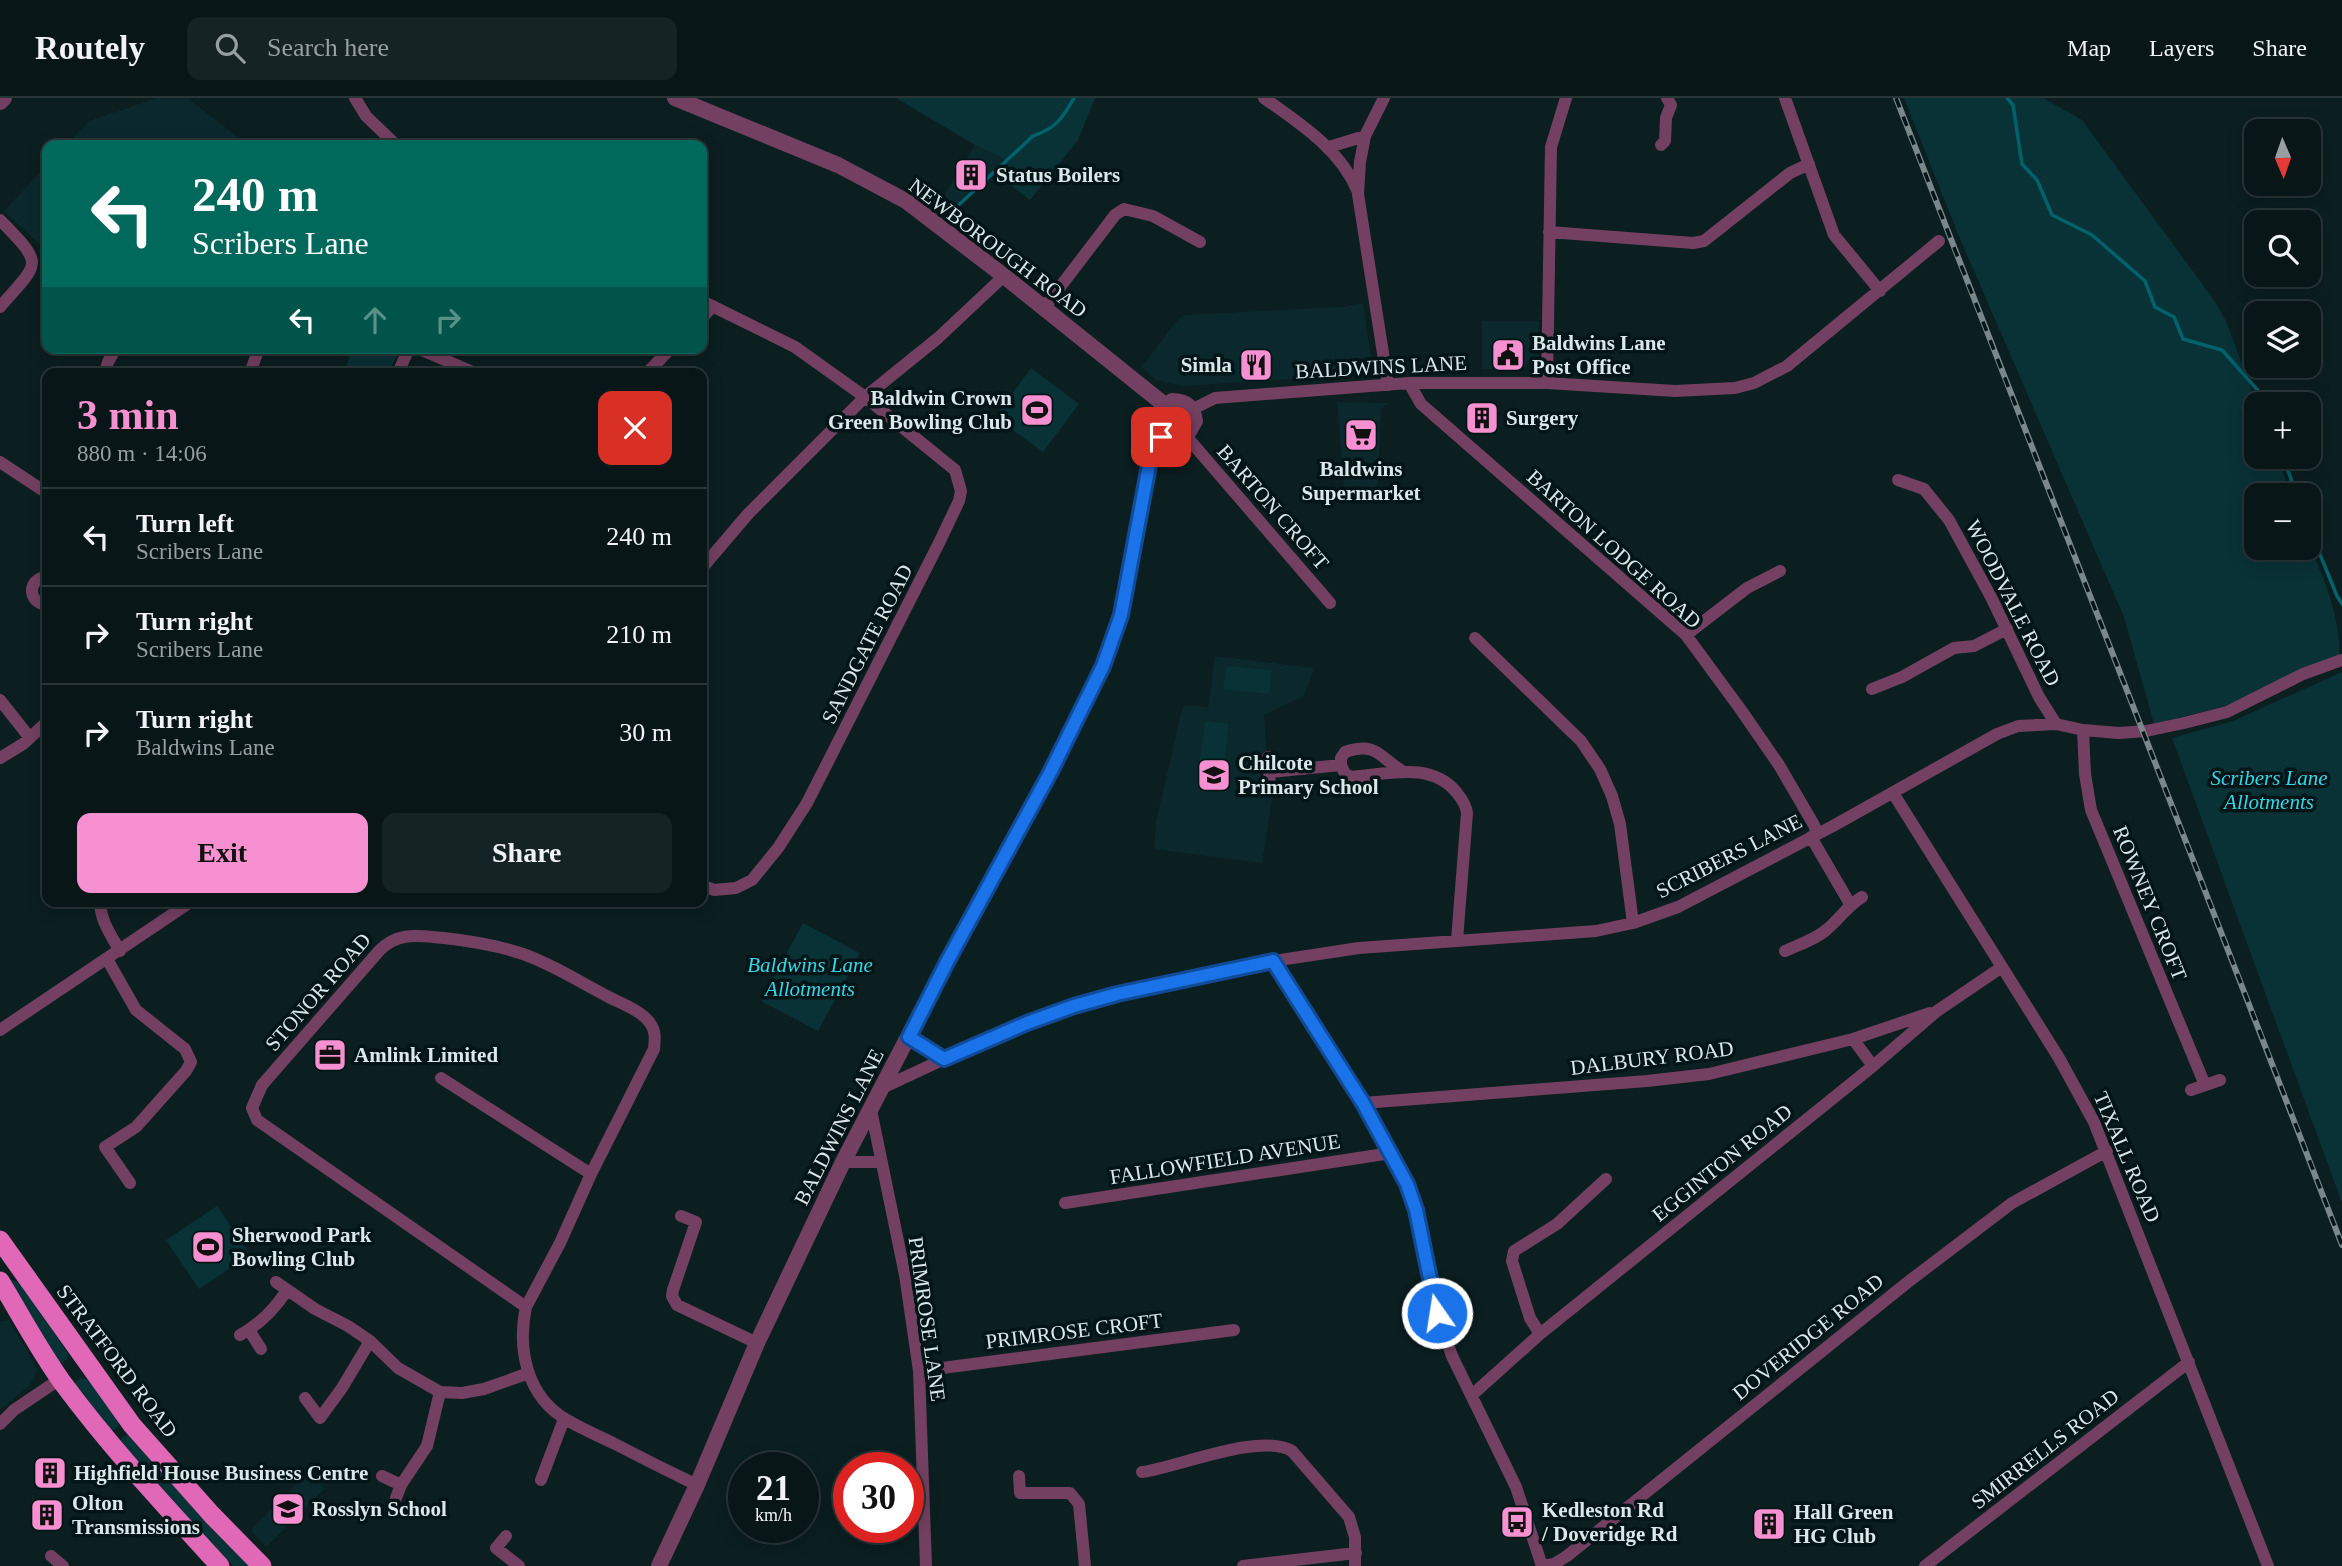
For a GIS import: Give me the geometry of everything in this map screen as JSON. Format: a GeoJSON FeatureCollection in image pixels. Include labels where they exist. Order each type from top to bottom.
{"type":"FeatureCollection","features":[{"type":"Feature","properties":{"kind":"highway","name":"STRATFORD ROAD"},"geometry":{"type":"LineString","coordinates":[[0,1240],[4,1270],[60,1379],[110,1444],[220,1566]]}},
{"type":"Feature","properties":{"kind":"highway","name":"STRATFORD ROAD"},"geometry":{"type":"LineString","coordinates":[[4,1270],[86,1361],[132,1425],[212,1515],[262,1566]]}},
{"type":"Feature","properties":{"kind":"highway"},"geometry":{"type":"LineString","coordinates":[[60,1379],[86,1361]]}},
{"type":"Feature","properties":{"kind":"highway"},"geometry":{"type":"LineString","coordinates":[[110,1444],[132,1425]]}},
{"type":"Feature","properties":{"kind":"street"},"geometry":{"type":"LineString","coordinates":[[0,102],[4,98]]}},
{"type":"Feature","properties":{"kind":"street"},"geometry":{"type":"LineString","coordinates":[[355,98],[366,116],[391,140]]}},
{"type":"Feature","properties":{"kind":"street","name":"NEWBOROUGH ROAD"},"geometry":{"type":"LineString","coordinates":[[675,98],[867,179],[906,201],[1166,405]]}},
{"type":"Feature","properties":{"kind":"street"},"geometry":{"type":"LineString","coordinates":[[1264,98],[1329,148],[1351,176],[1358,194],[1388,385]]}},
{"type":"Feature","properties":{"kind":"street"},"geometry":{"type":"LineString","coordinates":[[1358,194],[1365,136],[1384,98]]}},
{"type":"Feature","properties":{"kind":"street"},"geometry":{"type":"LineString","coordinates":[[1546,383],[1551,147],[1566,98]]}},
{"type":"Feature","properties":{"kind":"street"},"geometry":{"type":"LineString","coordinates":[[1661,145],[1665,141],[1666,118],[1671,105],[1667,98]]}},
{"type":"Feature","properties":{"kind":"street"},"geometry":{"type":"LineString","coordinates":[[1786,98],[1834,235],[1880,291]]}},
{"type":"Feature","properties":{"kind":"street"},"geometry":{"type":"LineString","coordinates":[[1329,148],[1365,136]]}},
{"type":"Feature","properties":{"kind":"street"},"geometry":{"type":"LineString","coordinates":[[1549,232],[1693,243],[1704,241],[1790,173],[1809,164]]}},
{"type":"Feature","properties":{"kind":"street"},"geometry":{"type":"LineString","coordinates":[[1044,308],[1115,215],[1124,209],[1153,216],[1200,242]]}},
{"type":"Feature","properties":{"kind":"street"},"geometry":{"type":"LineString","coordinates":[[0,220],[29,249],[33,260],[32,270],[0,307]]}},
{"type":"Feature","properties":{"kind":"street","name":"BALDWINS LANE"},"geometry":{"type":"LineString","coordinates":[[1193,409],[1215,398],[1409,383],[1546,383],[1686,391],[1735,388],[1754,383],[1787,366],[1939,241]]}},
{"type":"Feature","properties":{"kind":"street"},"geometry":{"type":"LineString","coordinates":[[707,562],[748,514],[865,397],[938,338],[1004,276]]}},
{"type":"Feature","properties":{"kind":"street","name":"SANDGATE ROAD"},"geometry":{"type":"LineString","coordinates":[[707,303],[795,347],[865,397],[955,470],[961,486],[959,500],[813,792],[778,848],[752,880],[736,888],[714,890],[707,887]]}},
{"type":"Feature","properties":{"kind":"street"},"geometry":{"type":"LineString","coordinates":[[431,354],[463,368]]}},
{"type":"Feature","properties":{"kind":"street"},"geometry":{"type":"LineString","coordinates":[[652,368],[665,354]]}},
{"type":"Feature","properties":{"kind":"street","name":"BARTON LODGE ROAD"},"geometry":{"type":"LineString","coordinates":[[1409,383],[1421,404],[1686,635],[1779,765],[1814,825],[1814,835],[1856,900],[1821,934],[1785,951]]}},
{"type":"Feature","properties":{"kind":"street"},"geometry":{"type":"LineString","coordinates":[[1179,401],[1193,409],[1195,425],[1178,441],[1161,437],[1156,429],[1155,419],[1166,405],[1179,401]]}},
{"type":"Feature","properties":{"kind":"street","name":"BARTON CROFT"},"geometry":{"type":"LineString","coordinates":[[1186,436],[1330,603]]}},
{"type":"Feature","properties":{"kind":"street","name":"BALDWINS LANE"},"geometry":{"type":"LineString","coordinates":[[659,1566],[697,1485],[757,1343],[843,1162],[947,962],[1051,771],[1103,666],[1121,615],[1150,460],[1161,437]]}},
{"type":"Feature","properties":{"kind":"street"},"geometry":{"type":"LineString","coordinates":[[0,462],[42,491]]}},
{"type":"Feature","properties":{"kind":"street","name":"WOODVALE ROAD"},"geometry":{"type":"LineString","coordinates":[[1898,480],[1924,489],[1949,520],[2007,629],[2039,697],[2056,724]]}},
{"type":"Feature","properties":{"kind":"street"},"geometry":{"type":"LineString","coordinates":[[1686,635],[1747,588],[1780,571]]}},
{"type":"Feature","properties":{"kind":"street"},"geometry":{"type":"LineString","coordinates":[[42,578],[33,583],[31,592],[33,598],[42,604]]}},
{"type":"Feature","properties":{"kind":"street"},"geometry":{"type":"LineString","coordinates":[[1872,689],[1902,677],[1954,648],[1974,646],[2007,629]]}},
{"type":"Feature","properties":{"kind":"street"},"geometry":{"type":"LineString","coordinates":[[1475,638],[1581,741],[1595,761],[1612,796],[1620,824],[1633,923]]}},
{"type":"Feature","properties":{"kind":"street","name":"SCRIBERS LANE"},"geometry":{"type":"LineString","coordinates":[[881,1088],[1027,1023],[1117,994],[1273,961],[1359,948],[1596,931],[1633,923],[1678,907],[1997,734],[2018,726],[2056,724],[2083,730],[2119,733],[2146,731],[2227,712],[2302,674],[2342,660]]}},
{"type":"Feature","properties":{"kind":"street"},"geometry":{"type":"LineString","coordinates":[[0,700],[30,738]]}},
{"type":"Feature","properties":{"kind":"street"},"geometry":{"type":"LineString","coordinates":[[0,758],[42,727]]}},
{"type":"Feature","properties":{"kind":"street","name":"ROWNEY CROFT"},"geometry":{"type":"LineString","coordinates":[[2083,730],[2085,774],[2091,810],[2204,1085]]}},
{"type":"Feature","properties":{"kind":"street"},"geometry":{"type":"LineString","coordinates":[[1404,772],[1391,765],[1380,752],[1371,749],[1345,752],[1341,758],[1345,774],[1352,776],[1404,772],[1438,775],[1454,789],[1466,806],[1457,940]]}},
{"type":"Feature","properties":{"kind":"street"},"geometry":{"type":"LineString","coordinates":[[1268,757],[1270,786]]}},
{"type":"Feature","properties":{"kind":"street"},"geometry":{"type":"LineString","coordinates":[[1270,772],[1341,765]]}},
{"type":"Feature","properties":{"kind":"street","name":"TIXALL ROAD"},"geometry":{"type":"LineString","coordinates":[[1892,793],[2059,1058],[2094,1122],[2268,1566]]}},
{"type":"Feature","properties":{"kind":"street"},"geometry":{"type":"LineString","coordinates":[[100,907],[120,951]]}},
{"type":"Feature","properties":{"kind":"street"},"geometry":{"type":"LineString","coordinates":[[0,1031],[183,907]]}},
{"type":"Feature","properties":{"kind":"street","name":"STONOR ROAD"},"geometry":{"type":"LineString","coordinates":[[526,1307],[266,1128],[257,1120],[252,1108],[262,1085],[388,942],[398,937],[415,935],[483,943],[524,954],[643,1016],[653,1030],[654,1049],[591,1174],[560,1244],[526,1307],[522,1344],[528,1373],[541,1399],[564,1419],[697,1485]]}},
{"type":"Feature","properties":{"kind":"street"},"geometry":{"type":"LineString","coordinates":[[107,959],[136,1010],[185,1049],[191,1062],[136,1127],[105,1147],[130,1183]]}},
{"type":"Feature","properties":{"kind":"street"},"geometry":{"type":"LineString","coordinates":[[1273,961],[1363,1103],[1407,1184],[1416,1210],[1437,1313],[1452,1356],[1516,1487],[1542,1566]]}},
{"type":"Feature","properties":{"kind":"street","name":"EGGINTON ROAD"},"geometry":{"type":"LineString","coordinates":[[1472,1395],[1540,1334],[1873,1066],[1937,1011],[2002,967]]}},
{"type":"Feature","properties":{"kind":"street","name":"DALBURY ROAD"},"geometry":{"type":"LineString","coordinates":[[1363,1103],[1709,1074],[1853,1039],[1937,1011]]}},
{"type":"Feature","properties":{"kind":"street"},"geometry":{"type":"LineString","coordinates":[[909,1037],[944,1059]]}},
{"type":"Feature","properties":{"kind":"street"},"geometry":{"type":"LineString","coordinates":[[1853,1039],[1873,1066]]}},
{"type":"Feature","properties":{"kind":"street"},"geometry":{"type":"LineString","coordinates":[[441,1078],[591,1174]]}},
{"type":"Feature","properties":{"kind":"street"},"geometry":{"type":"LineString","coordinates":[[2191,1090],[2220,1080]]}},
{"type":"Feature","properties":{"kind":"street","name":"PRIMROSE LANE"},"geometry":{"type":"LineString","coordinates":[[871,1110],[905,1275],[919,1371],[926,1566]]}},
{"type":"Feature","properties":{"kind":"street","name":"DOVERIDGE ROAD"},"geometry":{"type":"LineString","coordinates":[[1542,1566],[1554,1564],[1567,1556],[1897,1290],[2012,1203],[2107,1152]]}},
{"type":"Feature","properties":{"kind":"street","name":"FALLOWFIELD AVENUE"},"geometry":{"type":"LineString","coordinates":[[1066,1203],[1391,1153]]}},
{"type":"Feature","properties":{"kind":"street"},"geometry":{"type":"LineString","coordinates":[[843,1162],[882,1162]]}},
{"type":"Feature","properties":{"kind":"street"},"geometry":{"type":"LineString","coordinates":[[1540,1334],[1530,1318],[1512,1261],[1514,1251],[1557,1224],[1606,1179]]}},
{"type":"Feature","properties":{"kind":"street"},"geometry":{"type":"LineString","coordinates":[[681,1216],[696,1222],[673,1290],[672,1296],[677,1305],[757,1343]]}},
{"type":"Feature","properties":{"kind":"street"},"geometry":{"type":"LineString","coordinates":[[276,1282],[315,1309],[348,1326],[370,1341],[398,1368],[440,1392],[462,1393],[484,1389],[528,1373]]}},
{"type":"Feature","properties":{"kind":"street"},"geometry":{"type":"LineString","coordinates":[[261,1349],[244,1332],[278,1305],[287,1290]]}},
{"type":"Feature","properties":{"kind":"street","name":"PRIMROSE CROFT"},"geometry":{"type":"LineString","coordinates":[[919,1371],[1234,1330]]}},
{"type":"Feature","properties":{"kind":"street"},"geometry":{"type":"LineString","coordinates":[[305,1398],[317,1422],[342,1388],[370,1341]]}},
{"type":"Feature","properties":{"kind":"street","name":"SMIRRELLS ROAD"},"geometry":{"type":"LineString","coordinates":[[1925,1566],[2189,1362]]}},
{"type":"Feature","properties":{"kind":"street"},"geometry":{"type":"LineString","coordinates":[[0,1424],[14,1410],[60,1379]]}},
{"type":"Feature","properties":{"kind":"street"},"geometry":{"type":"LineString","coordinates":[[396,1498],[401,1485],[427,1446],[440,1392]]}},
{"type":"Feature","properties":{"kind":"street"},"geometry":{"type":"LineString","coordinates":[[541,1480],[564,1419]]}},
{"type":"Feature","properties":{"kind":"street"},"geometry":{"type":"LineString","coordinates":[[1142,1472],[1161,1470],[1221,1452],[1269,1445],[1286,1447],[1292,1451],[1349,1517],[1353,1527],[1356,1560],[1243,1566]]}},
{"type":"Feature","properties":{"kind":"street"},"geometry":{"type":"LineString","coordinates":[[1171,1451],[1174,1464]]}},
{"type":"Feature","properties":{"kind":"street"},"geometry":{"type":"LineString","coordinates":[[382,1476],[401,1485]]}},
{"type":"Feature","properties":{"kind":"street"},"geometry":{"type":"LineString","coordinates":[[1019,1476],[1020,1493],[1070,1493],[1079,1504],[1085,1566]]}},
{"type":"Feature","properties":{"kind":"street"},"geometry":{"type":"LineString","coordinates":[[506,1536],[496,1548],[519,1566]]}},
{"type":"Feature","properties":{"kind":"street"},"geometry":{"type":"LineString","coordinates":[[51,1556],[63,1566]]}},
{"type":"Feature","properties":{"kind":"shaded area"},"geometry":{"type":"Polygon","coordinates":[[[157,98],[187,98],[246,140],[71,140],[89,121],[157,98]]]}},
{"type":"Feature","properties":{"kind":"shaded area"},"geometry":{"type":"Polygon","coordinates":[[[975,145],[1008,161],[949,214],[937,207],[975,145]]]}},
{"type":"Feature","properties":{"kind":"shaded area"},"geometry":{"type":"Polygon","coordinates":[[[42,170],[42,246],[4,211],[42,170]]]}},
{"type":"Feature","properties":{"kind":"shaded area"},"geometry":{"type":"Polygon","coordinates":[[[1363,303],[1372,363],[1368,374],[1182,386],[1156,380],[1142,367],[1184,315],[1340,307],[1363,303]]]}},
{"type":"Feature","properties":{"kind":"shaded area"},"geometry":{"type":"Polygon","coordinates":[[[1482,321],[1539,321],[1538,356],[1523,368],[1482,369],[1482,321]]]}},
{"type":"Feature","properties":{"kind":"shaded area"},"geometry":{"type":"Polygon","coordinates":[[[1337,402],[1390,403],[1381,409],[1377,493],[1349,493],[1344,485],[1337,402]]]}},
{"type":"Feature","properties":{"kind":"shaded area","name":"Chilcote Primary School"},"geometry":{"type":"Polygon","coordinates":[[[1215,656],[1314,668],[1304,696],[1264,715],[1267,756],[1259,758],[1262,791],[1273,794],[1262,863],[1154,849],[1156,822],[1183,705],[1208,707],[1215,656]]]}},
{"type":"Feature","properties":{"kind":"shaded area"},"geometry":{"type":"Polygon","coordinates":[[[9,1320],[38,1370],[29,1386],[0,1410],[0,1321],[9,1320]]]}},
{"type":"Feature","properties":{"kind":"shaded area","name":"Rosslyn School"},"geometry":{"type":"Polygon","coordinates":[[[308,1472],[325,1488],[266,1547],[251,1530],[308,1472]]]}},
{"type":"Feature","properties":{"kind":"green space"},"geometry":{"type":"Polygon","coordinates":[[[896,98],[1095,98],[1078,140],[1030,200],[995,173],[1007,160],[975,145],[896,98]]]}},
{"type":"Feature","properties":{"kind":"green space"},"geometry":{"type":"Polygon","coordinates":[[[1904,98],[2043,98],[2082,120],[2216,303],[2226,321],[2244,369],[2244,378],[2247,378],[2253,392],[2244,392],[2244,469],[2281,469],[2287,483],[2244,483],[2244,560],[2315,560],[2334,613],[2339,656],[2225,706],[2154,724],[2124,617],[1958,234],[1904,98]]]}},
{"type":"Feature","properties":{"kind":"green space"},"geometry":{"type":"Polygon","coordinates":[[[350,354],[398,354],[391,368],[346,368],[350,354]]]}},
{"type":"Feature","properties":{"kind":"green space","name":"Baldwin Crown Green Bowling Club"},"geometry":{"type":"Polygon","coordinates":[[[1031,368],[1079,404],[1043,452],[995,417],[1031,368]]]}},
{"type":"Feature","properties":{"kind":"green space"},"geometry":{"type":"Polygon","coordinates":[[[1226,666],[1272,670],[1269,694],[1223,689],[1226,666]]]}},
{"type":"Feature","properties":{"kind":"green space","name":"Scribers Lane Allotments"},"geometry":{"type":"Polygon","coordinates":[[[2342,672],[2342,1203],[2172,738],[2233,721],[2342,672]]]}},
{"type":"Feature","properties":{"kind":"green space"},"geometry":{"type":"Polygon","coordinates":[[[1205,721],[1229,724],[1223,770],[1199,767],[1205,721]]]}},
{"type":"Feature","properties":{"kind":"green space","name":"Baldwins Lane Allotments"},"geometry":{"type":"Polygon","coordinates":[[[803,923],[860,953],[818,1031],[761,1001],[803,923]]]}},
{"type":"Feature","properties":{"kind":"green space","name":"Sherwood Park Bowling Club"},"geometry":{"type":"Polygon","coordinates":[[[217,1206],[250,1255],[199,1289],[166,1240],[217,1206]]]}},
{"type":"Feature","properties":{"kind":"green space"},"geometry":{"type":"Polygon","coordinates":[[[13,1280],[25,1286],[68,1354],[62,1363],[57,1362],[8,1281],[13,1280]]]}},
{"type":"Feature","properties":{"kind":"green space"},"geometry":{"type":"Polygon","coordinates":[[[81,1378],[87,1379],[121,1419],[118,1427],[111,1432],[74,1383],[81,1378]]]}},
{"type":"Feature","properties":{"kind":"green space"},"geometry":{"type":"Polygon","coordinates":[[[131,1433],[253,1566],[233,1566],[120,1447],[121,1438],[131,1433]]]}},
{"type":"Feature","properties":{"kind":"waterway"},"geometry":{"type":"LineString","coordinates":[[949,214],[1033,136],[1058,122],[1074,98]]}},
{"type":"Feature","properties":{"kind":"waterway"},"geometry":{"type":"LineString","coordinates":[[2007,98],[2013,105],[2022,164],[2037,180],[2052,215],[2092,235],[2145,281],[2155,307],[2174,317],[2183,339],[2222,350],[2259,392]]}},
{"type":"Feature","properties":{"kind":"waterway"},"geometry":{"type":"LineString","coordinates":[[2287,469],[2293,483]]}},
{"type":"Feature","properties":{"kind":"waterway"},"geometry":{"type":"LineString","coordinates":[[2321,557],[2342,604]]}},
{"type":"Feature","properties":{"kind":"railway"},"geometry":{"type":"LineString","coordinates":[[1896,98],[2342,1245]]}},
{"type":"Feature","properties":{"kind":"place","name":"Status Boilers"},"geometry":{"type":"Point","coordinates":[971,175]}},
{"type":"Feature","properties":{"kind":"place","name":"Baldwins Lane Post Office"},"geometry":{"type":"Point","coordinates":[1508,355]}},
{"type":"Feature","properties":{"kind":"place","name":"Simla"},"geometry":{"type":"Point","coordinates":[1256,365]}},
{"type":"Feature","properties":{"kind":"place","name":"Baldwin Crown Green Bowling Club"},"geometry":{"type":"Point","coordinates":[1037,410]}},
{"type":"Feature","properties":{"kind":"place","name":"Surgery"},"geometry":{"type":"Point","coordinates":[1482,418]}},
{"type":"Feature","properties":{"kind":"place","name":"Baldwins Supermarket"},"geometry":{"type":"Point","coordinates":[1361,435]}},
{"type":"Feature","properties":{"kind":"place","name":"Chilcote Primary School"},"geometry":{"type":"Point","coordinates":[1214,775]}},
{"type":"Feature","properties":{"kind":"place","name":"Amlink Limited"},"geometry":{"type":"Point","coordinates":[330,1055]}},
{"type":"Feature","properties":{"kind":"place","name":"Sherwood Park Bowling Club"},"geometry":{"type":"Point","coordinates":[208,1247]}},
{"type":"Feature","properties":{"kind":"place","name":"Highfield House Business Centre"},"geometry":{"type":"Point","coordinates":[50,1473]}},
{"type":"Feature","properties":{"kind":"place","name":"Rosslyn School"},"geometry":{"type":"Point","coordinates":[288,1509]}},
{"type":"Feature","properties":{"kind":"place","name":"Olton Transmissions"},"geometry":{"type":"Point","coordinates":[47,1515]}},
{"type":"Feature","properties":{"kind":"place","name":"Kedleston Rd / Doveridge Rd"},"geometry":{"type":"Point","coordinates":[1517,1522]}},
{"type":"Feature","properties":{"kind":"place","name":"Hall Green HG Club"},"geometry":{"type":"Point","coordinates":[1769,1524]}},
{"type":"Feature","properties":{"kind":"route"},"geometry":{"type":"LineString","coordinates":[[1161,437],[1150,460],[1121,615],[1103,666],[1051,771],[909,1037],[944,1059],[1074,1006],[1117,994],[1273,961],[1363,1103],[1407,1184],[1416,1210],[1437,1313]]}}]}
